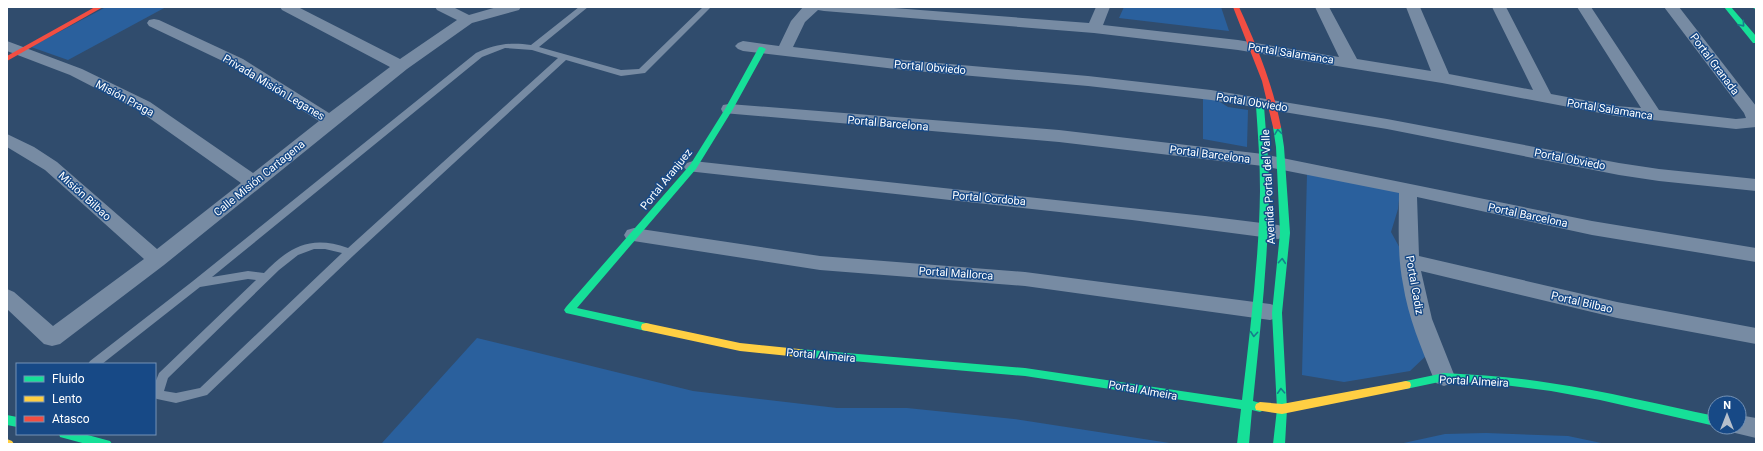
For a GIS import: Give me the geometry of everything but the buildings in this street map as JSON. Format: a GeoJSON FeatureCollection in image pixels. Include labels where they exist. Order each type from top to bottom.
{"type":"FeatureCollection","features":[{"type":"Feature","properties":{"kind":"street"},"geometry":{"type":"LineString","coordinates":[[10,50],[89,7]]}},
{"type":"Feature","properties":{"kind":"street"},"geometry":{"type":"LineString","coordinates":[[10,50],[100,7]]}},
{"type":"Feature","properties":{"kind":"street"},"geometry":{"type":"LineString","coordinates":[[287,7],[401,66]]}},
{"type":"Feature","properties":{"kind":"street"},"geometry":{"type":"LineString","coordinates":[[442,7],[467,20]]}},
{"type":"Feature","properties":{"kind":"street","name":"Calle Misión Cartagena"},"geometry":{"type":"LineString","coordinates":[[7,297],[52,338],[157,260],[253,182],[401,66],[467,20],[514,7]]}},
{"type":"Feature","properties":{"kind":"street"},"geometry":{"type":"LineString","coordinates":[[784,51],[798,20],[805,11],[813,7]]}},
{"type":"Feature","properties":{"kind":"street","name":"Portal Salamanca"},"geometry":{"type":"LineString","coordinates":[[824,7],[913,11],[1001,21],[1094,28],[1350,62],[1616,111],[1736,124],[1754,122]]}},
{"type":"Feature","properties":{"kind":"street"},"geometry":{"type":"LineString","coordinates":[[1001,21],[1010,7]]}},
{"type":"Feature","properties":{"kind":"street"},"geometry":{"type":"LineString","coordinates":[[1094,28],[1103,7]]}},
{"type":"Feature","properties":{"kind":"street","name":"Avenida Portal del Valle"},"geometry":{"type":"LineString","coordinates":[[1236,7],[1243,47],[1280,147],[1285,233],[1278,313],[1282,409],[1280,444]]}},
{"type":"Feature","properties":{"kind":"street"},"geometry":{"type":"LineString","coordinates":[[1322,7],[1350,62]]}},
{"type":"Feature","properties":{"kind":"street"},"geometry":{"type":"LineString","coordinates":[[1413,7],[1442,78]]}},
{"type":"Feature","properties":{"kind":"street"},"geometry":{"type":"LineString","coordinates":[[1499,7],[1545,98]]}},
{"type":"Feature","properties":{"kind":"street"},"geometry":{"type":"LineString","coordinates":[[1584,7],[1654,116]]}},
{"type":"Feature","properties":{"kind":"street","name":"Portal Granada"},"geometry":{"type":"LineString","coordinates":[[1671,7],[1751,111],[1754,116],[1754,122]]}},
{"type":"Feature","properties":{"kind":"street"},"geometry":{"type":"LineString","coordinates":[[1727,7],[1756,41]]}},
{"type":"Feature","properties":{"kind":"street","name":"Privada Misión Leganes"},"geometry":{"type":"LineString","coordinates":[[154,23],[237,62],[330,121]]}},
{"type":"Feature","properties":{"kind":"street","name":"Portal Obviedo"},"geometry":{"type":"LineString","coordinates":[[743,46],[904,65],[1088,81],[1263,100],[1659,175],[1756,185]]}},
{"type":"Feature","properties":{"kind":"street","name":"Portal Aranjuez"},"geometry":{"type":"LineString","coordinates":[[569,310],[693,168],[729,109],[762,49]]}},
{"type":"Feature","properties":{"kind":"street","name":"Misión Praga"},"geometry":{"type":"LineString","coordinates":[[10,50],[76,72],[144,106],[253,182]]}},
{"type":"Feature","properties":{"kind":"street","name":"Avenida Portal del Valle"},"geometry":{"type":"LineString","coordinates":[[1243,444],[1248,406],[1264,230],[1263,100]]}},
{"type":"Feature","properties":{"kind":"street","name":"Portal Barcelona"},"geometry":{"type":"LineString","coordinates":[[729,109],[1059,136],[1263,160],[1592,228],[1756,255]]}},
{"type":"Feature","properties":{"kind":"street","name":"Misión Bilbao"},"geometry":{"type":"LineString","coordinates":[[7,140],[28,151],[51,166],[157,260]]}},
{"type":"Feature","properties":{"kind":"street","name":"Portal Cordoba"},"geometry":{"type":"LineString","coordinates":[[693,168],[875,188],[1039,203],[1285,233]]}},
{"type":"Feature","properties":{"kind":"street","name":"Portal Cadiz"},"geometry":{"type":"LineString","coordinates":[[1408,189],[1409,261],[1415,298],[1421,319],[1444,377]]}},
{"type":"Feature","properties":{"kind":"street","name":"Portal Mallorca"},"geometry":{"type":"LineString","coordinates":[[634,236],[820,263],[1025,279],[1278,313]]}},
{"type":"Feature","properties":{"kind":"street","name":"Portal Bilbao"},"geometry":{"type":"LineString","coordinates":[[1409,261],[1617,310],[1756,336]]}},
{"type":"Feature","properties":{"kind":"street","name":"Portal Almeira"},"geometry":{"type":"LineString","coordinates":[[569,310],[740,346],[817,355],[1025,372],[1248,406],[1282,409],[1444,377],[1504,381],[1551,387],[1707,419]]}},
{"type":"Feature","properties":{"kind":"street"},"geometry":{"type":"LineString","coordinates":[[68,435],[106,444]]}},
{"type":"Feature","properties":{"kind":"lane"},"geometry":{"type":"LineString","coordinates":[[533,48],[584,7]]}},
{"type":"Feature","properties":{"kind":"lane"},"geometry":{"type":"LineString","coordinates":[[95,363],[197,284],[478,56],[501,46],[511,44],[533,48],[621,73],[637,72],[642,70],[707,7]]}},
{"type":"Feature","properties":{"kind":"lane"},"geometry":{"type":"LineString","coordinates":[[350,252],[335,246],[312,245],[283,259],[163,376],[157,394],[176,398],[203,392],[350,252],[564,57]]}},
{"type":"Feature","properties":{"kind":"lane"},"geometry":{"type":"LineString","coordinates":[[197,284],[248,275],[266,277]]}},
{"type":"Feature","properties":{"kind":"lane"},"geometry":{"type":"LineString","coordinates":[[7,432],[16,424]]}},
{"type":"Feature","properties":{"kind":"shaded area"},"geometry":{"type":"Polygon","coordinates":[[[106,7],[166,7],[68,60],[31,47],[106,7]]]}},
{"type":"Feature","properties":{"kind":"shaded area"},"geometry":{"type":"Polygon","coordinates":[[[1124,7],[1221,7],[1229,31],[1119,18],[1124,7]]]}},
{"type":"Feature","properties":{"kind":"shaded area"},"geometry":{"type":"Polygon","coordinates":[[[1203,98],[1217,100],[1228,107],[1248,110],[1247,147],[1203,139],[1203,98]]]}},
{"type":"Feature","properties":{"kind":"shaded area"},"geometry":{"type":"Polygon","coordinates":[[[1307,174],[1400,191],[1398,209],[1391,232],[1402,252],[1429,353],[1410,371],[1344,382],[1302,375],[1307,174]]]}},
{"type":"Feature","properties":{"kind":"shaded area"},"geometry":{"type":"Polygon","coordinates":[[[477,338],[693,391],[837,408],[907,408],[1014,419],[1176,444],[382,443],[477,338]]]}},
{"type":"Feature","properties":{"kind":"shaded area"},"geometry":{"type":"Polygon","coordinates":[[[1486,433],[1568,436],[1606,444],[1399,444],[1445,434],[1486,433]]]}},
{"type":"Feature","properties":{"kind":"traffic: fast"},"geometry":{"type":"LineString","coordinates":[[1727,7],[1756,41]]}},
{"type":"Feature","properties":{"kind":"traffic: fast"},"geometry":{"type":"LineString","coordinates":[[646,327],[569,310],[693,167],[729,109],[762,49]]}},
{"type":"Feature","properties":{"kind":"traffic: fast"},"geometry":{"type":"LineString","coordinates":[[1243,444],[1257,317],[1263,233],[1264,190],[1260,106]]}},
{"type":"Feature","properties":{"kind":"traffic: fast"},"geometry":{"type":"LineString","coordinates":[[1277,127],[1280,147],[1285,233],[1277,313],[1282,409],[1279,444]]}},
{"type":"Feature","properties":{"kind":"traffic: fast"},"geometry":{"type":"LineString","coordinates":[[799,353],[1025,372],[1260,407]]}},
{"type":"Feature","properties":{"kind":"traffic: fast"},"geometry":{"type":"LineString","coordinates":[[1406,385],[1444,377],[1504,381],[1551,387],[1600,396],[1707,419]]}},
{"type":"Feature","properties":{"kind":"traffic: fast"},"geometry":{"type":"LineString","coordinates":[[7,420],[16,422]]}},
{"type":"Feature","properties":{"kind":"traffic: fast"},"geometry":{"type":"LineString","coordinates":[[68,435],[106,444]]}},
{"type":"Feature","properties":{"kind":"traffic: slow"},"geometry":{"type":"LineString","coordinates":[[646,327],[740,347],[799,353]]}},
{"type":"Feature","properties":{"kind":"traffic: slow"},"geometry":{"type":"LineString","coordinates":[[1260,407],[1282,409],[1406,385]]}},
{"type":"Feature","properties":{"kind":"traffic: jam"},"geometry":{"type":"LineString","coordinates":[[7,59],[100,7]]}},
{"type":"Feature","properties":{"kind":"traffic: jam"},"geometry":{"type":"LineString","coordinates":[[1236,7],[1266,81],[1277,127]]}}]}
